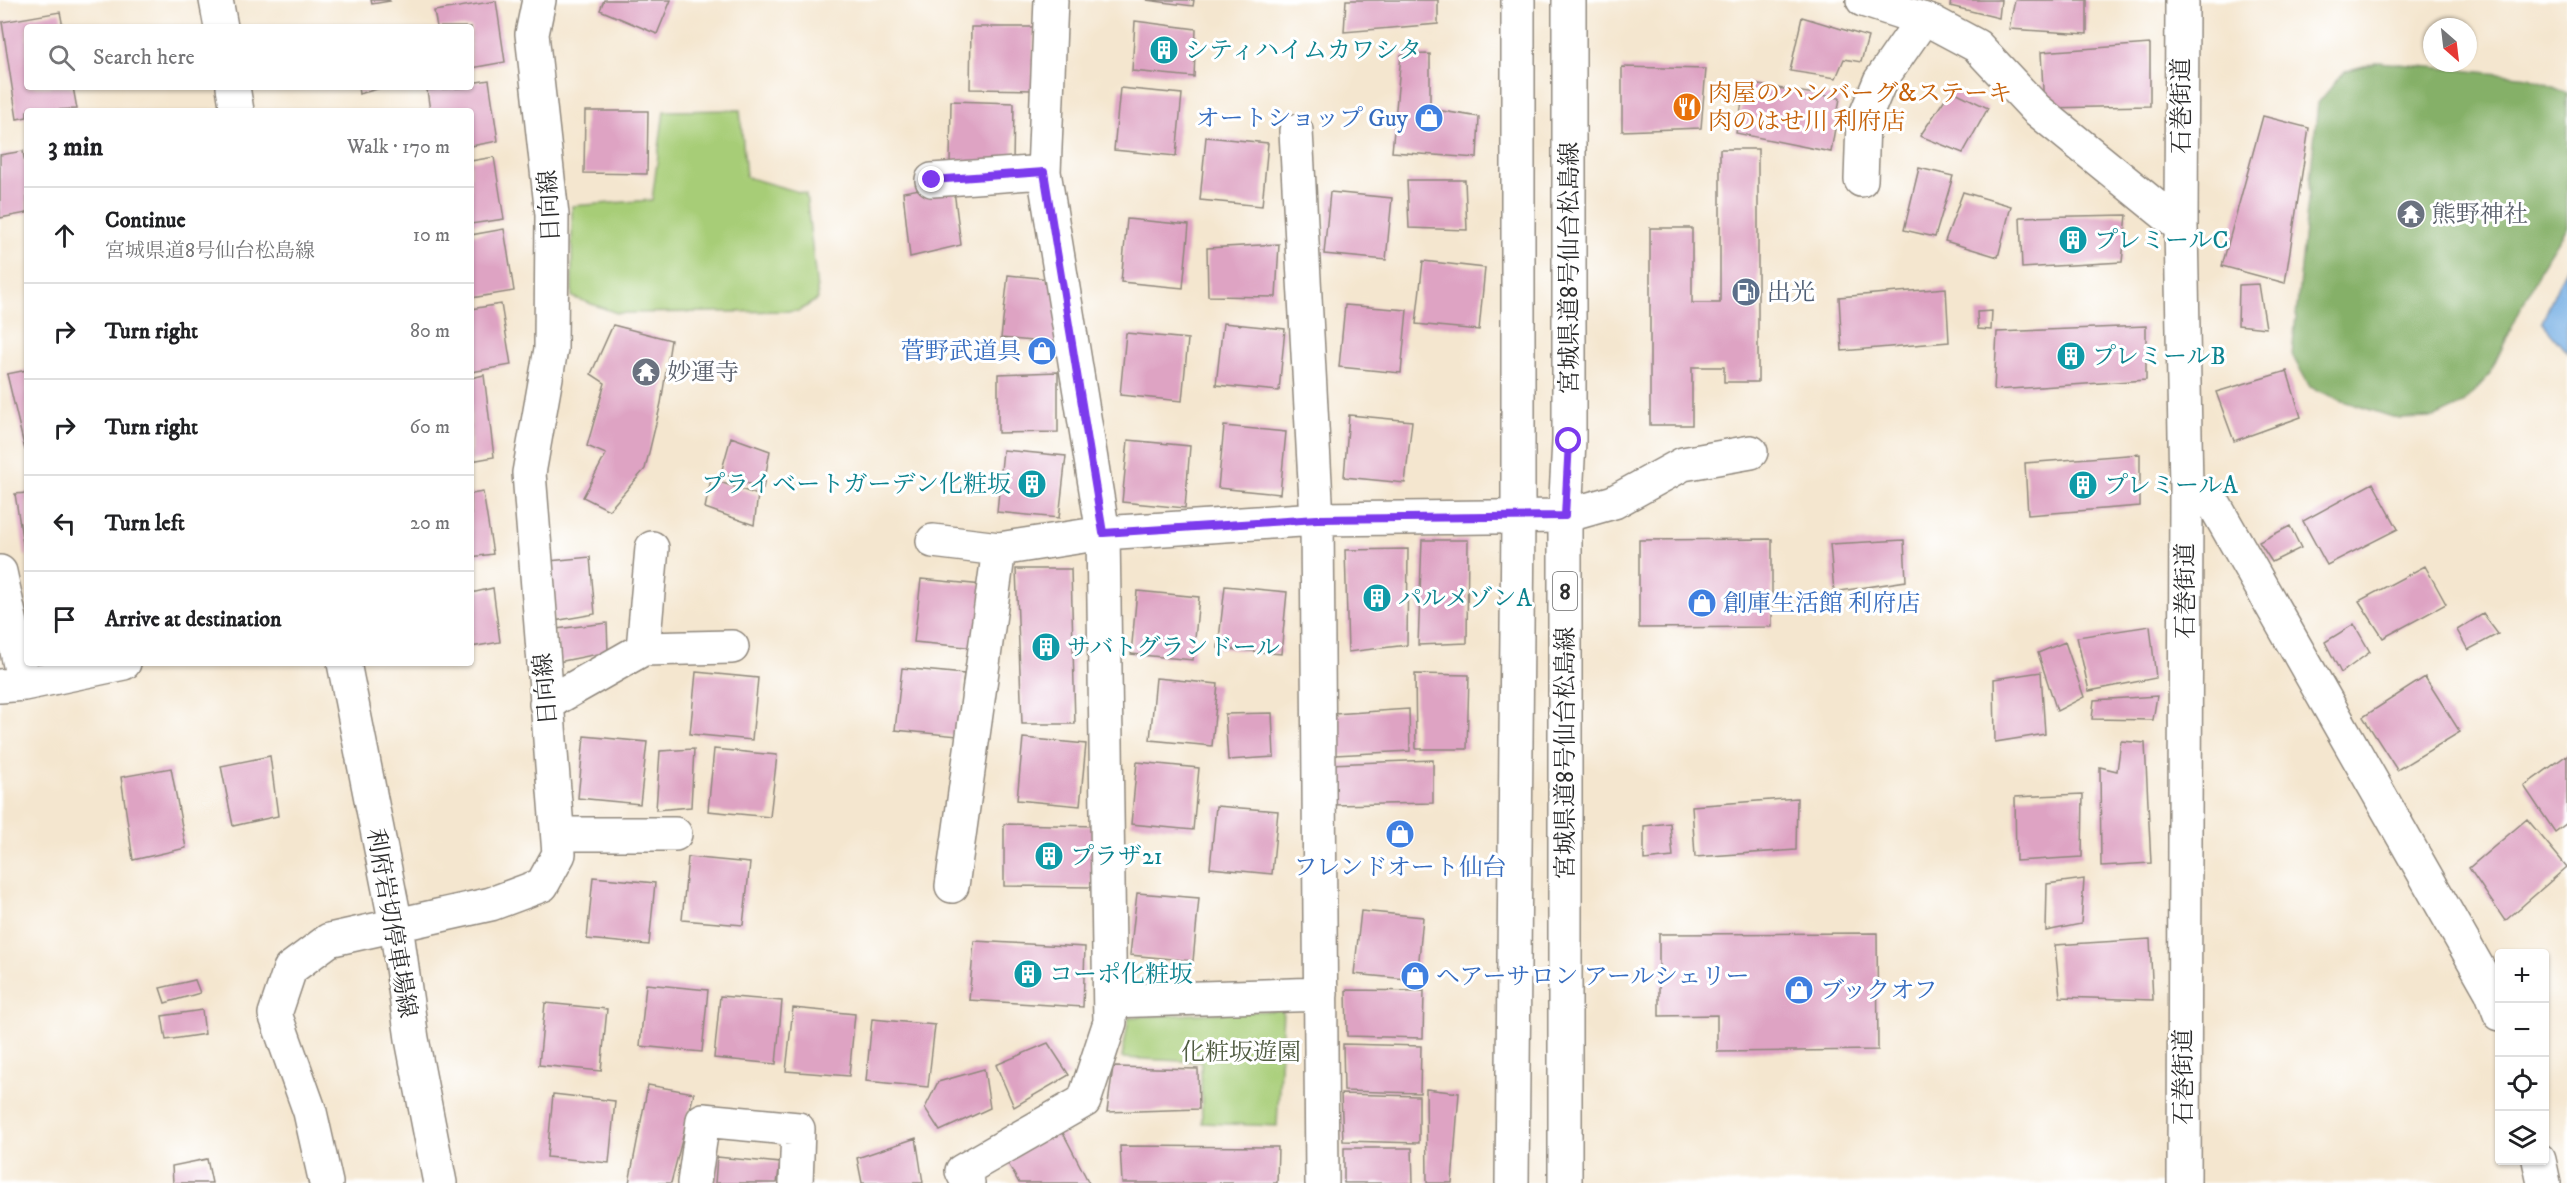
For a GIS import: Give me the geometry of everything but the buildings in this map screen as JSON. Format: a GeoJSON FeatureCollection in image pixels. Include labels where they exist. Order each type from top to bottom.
{"type":"FeatureCollection","features":[{"type":"Feature","properties":{"kind":"street"},"geometry":{"type":"LineString","coordinates":[[216,0],[221,24]]}},
{"type":"Feature","properties":{"kind":"street","name":"日向線"},"geometry":{"type":"LineString","coordinates":[[326,1183],[310,1112],[275,1014],[290,969],[329,940],[491,904],[542,885],[559,854],[529,473],[551,350],[552,215],[532,34],[539,0]]}},
{"type":"Feature","properties":{"kind":"street"},"geometry":{"type":"LineString","coordinates":[[968,1183],[962,1171],[1084,1101],[1110,1022],[1103,533],[1044,172],[1051,0]]}},
{"type":"Feature","properties":{"kind":"street","name":"宮城県道8号仙台松島線"},"geometry":{"type":"LineString","coordinates":[[1512,1183],[1518,518],[1518,0]]}},
{"type":"Feature","properties":{"kind":"street","name":"宮城県道8号仙台松島線"},"geometry":{"type":"LineString","coordinates":[[1565,1183],[1565,516],[1569,441],[1569,0]]}},
{"type":"Feature","properties":{"kind":"street"},"geometry":{"type":"LineString","coordinates":[[1863,0],[1923,19],[1977,46],[2036,109],[2181,226]]}},
{"type":"Feature","properties":{"kind":"street","name":"石巻街道"},"geometry":{"type":"LineString","coordinates":[[2182,0],[2181,226],[2186,487],[2184,1183]]}},
{"type":"Feature","properties":{"kind":"street"},"geometry":{"type":"LineString","coordinates":[[1861,180],[1863,122],[1880,81],[1923,19]]}},
{"type":"Feature","properties":{"kind":"street"},"geometry":{"type":"LineString","coordinates":[[234,90],[236,108]]}},
{"type":"Feature","properties":{"kind":"street"},"geometry":{"type":"LineString","coordinates":[[1296,131],[1317,519],[1322,1183]]}},
{"type":"Feature","properties":{"kind":"street"},"geometry":{"type":"LineString","coordinates":[[932,180],[1044,172]]}},
{"type":"Feature","properties":{"kind":"street"},"geometry":{"type":"LineString","coordinates":[[933,541],[999,549],[1103,533],[1317,519],[1565,516],[1614,502],[1683,464],[1751,452]]}},
{"type":"Feature","properties":{"kind":"street"},"geometry":{"type":"LineString","coordinates":[[2186,487],[2214,504],[2491,991],[2495,1003]]}},
{"type":"Feature","properties":{"kind":"street"},"geometry":{"type":"LineString","coordinates":[[643,649],[652,548]]}},
{"type":"Feature","properties":{"kind":"street"},"geometry":{"type":"LineString","coordinates":[[952,886],[999,549]]}},
{"type":"Feature","properties":{"kind":"street"},"geometry":{"type":"LineString","coordinates":[[0,572],[12,685],[109,666]]}},
{"type":"Feature","properties":{"kind":"street"},"geometry":{"type":"LineString","coordinates":[[546,704],[643,649],[732,647]]}},
{"type":"Feature","properties":{"kind":"street","name":"利府岩切停車場線"},"geometry":{"type":"LineString","coordinates":[[345,666],[396,925],[412,1040],[440,1183]]}},
{"type":"Feature","properties":{"kind":"street"},"geometry":{"type":"LineString","coordinates":[[558,834],[675,834]]}},
{"type":"Feature","properties":{"kind":"street"},"geometry":{"type":"LineString","coordinates":[[1110,1001],[1321,994]]}},
{"type":"Feature","properties":{"kind":"street"},"geometry":{"type":"LineString","coordinates":[[694,1183],[703,1120],[798,1129],[796,1183]]}},
{"type":"Feature","properties":{"kind":"street"},"geometry":{"type":"LineString","coordinates":[[2540,1165],[2544,1183]]}},
{"type":"Feature","properties":{"kind":"green space"},"geometry":{"type":"Polygon","coordinates":[[[2379,62],[2423,66],[2423,72],[2477,72],[2530,77],[2567,93],[2567,226],[2541,267],[2489,375],[2463,404],[2433,418],[2399,419],[2343,401],[2310,387],[2292,355],[2318,103],[2345,71],[2379,62]]]}},
{"type":"Feature","properties":{"kind":"green space"},"geometry":{"type":"Polygon","coordinates":[[[740,110],[746,177],[806,194],[818,299],[799,311],[617,313],[572,297],[572,206],[652,200],[664,111],[740,110]]]}},
{"type":"Feature","properties":{"kind":"green space","name":"化粧坂遊園"},"geometry":{"type":"Polygon","coordinates":[[[1283,1010],[1277,1126],[1202,1123],[1201,1062],[1122,1058],[1129,1017],[1283,1010]]]}},
{"type":"Feature","properties":{"kind":"water"},"geometry":{"type":"Polygon","coordinates":[[[2567,266],[2567,352],[2542,322],[2567,266]]]}},
{"type":"Feature","properties":{"kind":"place","name":"シティハイムカワシタ"},"geometry":{"type":"Point","coordinates":[1164,50]}},
{"type":"Feature","properties":{"kind":"place","name":"肉屋のハンバーグ&ステーキ 肉のはせ川 利府店"},"geometry":{"type":"Point","coordinates":[1687,107]}},
{"type":"Feature","properties":{"kind":"place","name":"オートショップ Guy"},"geometry":{"type":"Point","coordinates":[1429,118]}},
{"type":"Feature","properties":{"kind":"place","name":"熊野神社"},"geometry":{"type":"Point","coordinates":[2411,214]}},
{"type":"Feature","properties":{"kind":"place","name":"プレミールC"},"geometry":{"type":"Point","coordinates":[2073,240]}},
{"type":"Feature","properties":{"kind":"place","name":"出光"},"geometry":{"type":"Point","coordinates":[1746,292]}},
{"type":"Feature","properties":{"kind":"place","name":"菅野武道具"},"geometry":{"type":"Point","coordinates":[1042,351]}},
{"type":"Feature","properties":{"kind":"place","name":"プレミールB"},"geometry":{"type":"Point","coordinates":[2071,356]}},
{"type":"Feature","properties":{"kind":"place","name":"妙運寺"},"geometry":{"type":"Point","coordinates":[646,372]}},
{"type":"Feature","properties":{"kind":"place","name":"プライベートガーデン化粧坂"},"geometry":{"type":"Point","coordinates":[1032,484]}},
{"type":"Feature","properties":{"kind":"place","name":"プレミールA"},"geometry":{"type":"Point","coordinates":[2083,485]}},
{"type":"Feature","properties":{"kind":"place","name":"パルメゾンA"},"geometry":{"type":"Point","coordinates":[1377,598]}},
{"type":"Feature","properties":{"kind":"place","name":"創庫生活館 利府店"},"geometry":{"type":"Point","coordinates":[1702,603]}},
{"type":"Feature","properties":{"kind":"place","name":"サバトグランドール"},"geometry":{"type":"Point","coordinates":[1046,647]}},
{"type":"Feature","properties":{"kind":"place","name":"フレンドオート仙台"},"geometry":{"type":"Point","coordinates":[1400,834]}},
{"type":"Feature","properties":{"kind":"place","name":"プラザ21"},"geometry":{"type":"Point","coordinates":[1049,856]}},
{"type":"Feature","properties":{"kind":"place","name":"コーポ化粧坂"},"geometry":{"type":"Point","coordinates":[1028,974]}},
{"type":"Feature","properties":{"kind":"place","name":"ヘアーサロン アールシェリー"},"geometry":{"type":"Point","coordinates":[1415,976]}},
{"type":"Feature","properties":{"kind":"place","name":"ブックオフ"},"geometry":{"type":"Point","coordinates":[1799,990]}},
{"type":"Feature","properties":{"kind":"route"},"geometry":{"type":"LineString","coordinates":[[932,180],[1044,172],[1103,533],[1317,519],[1565,516],[1569,441]]}}]}
